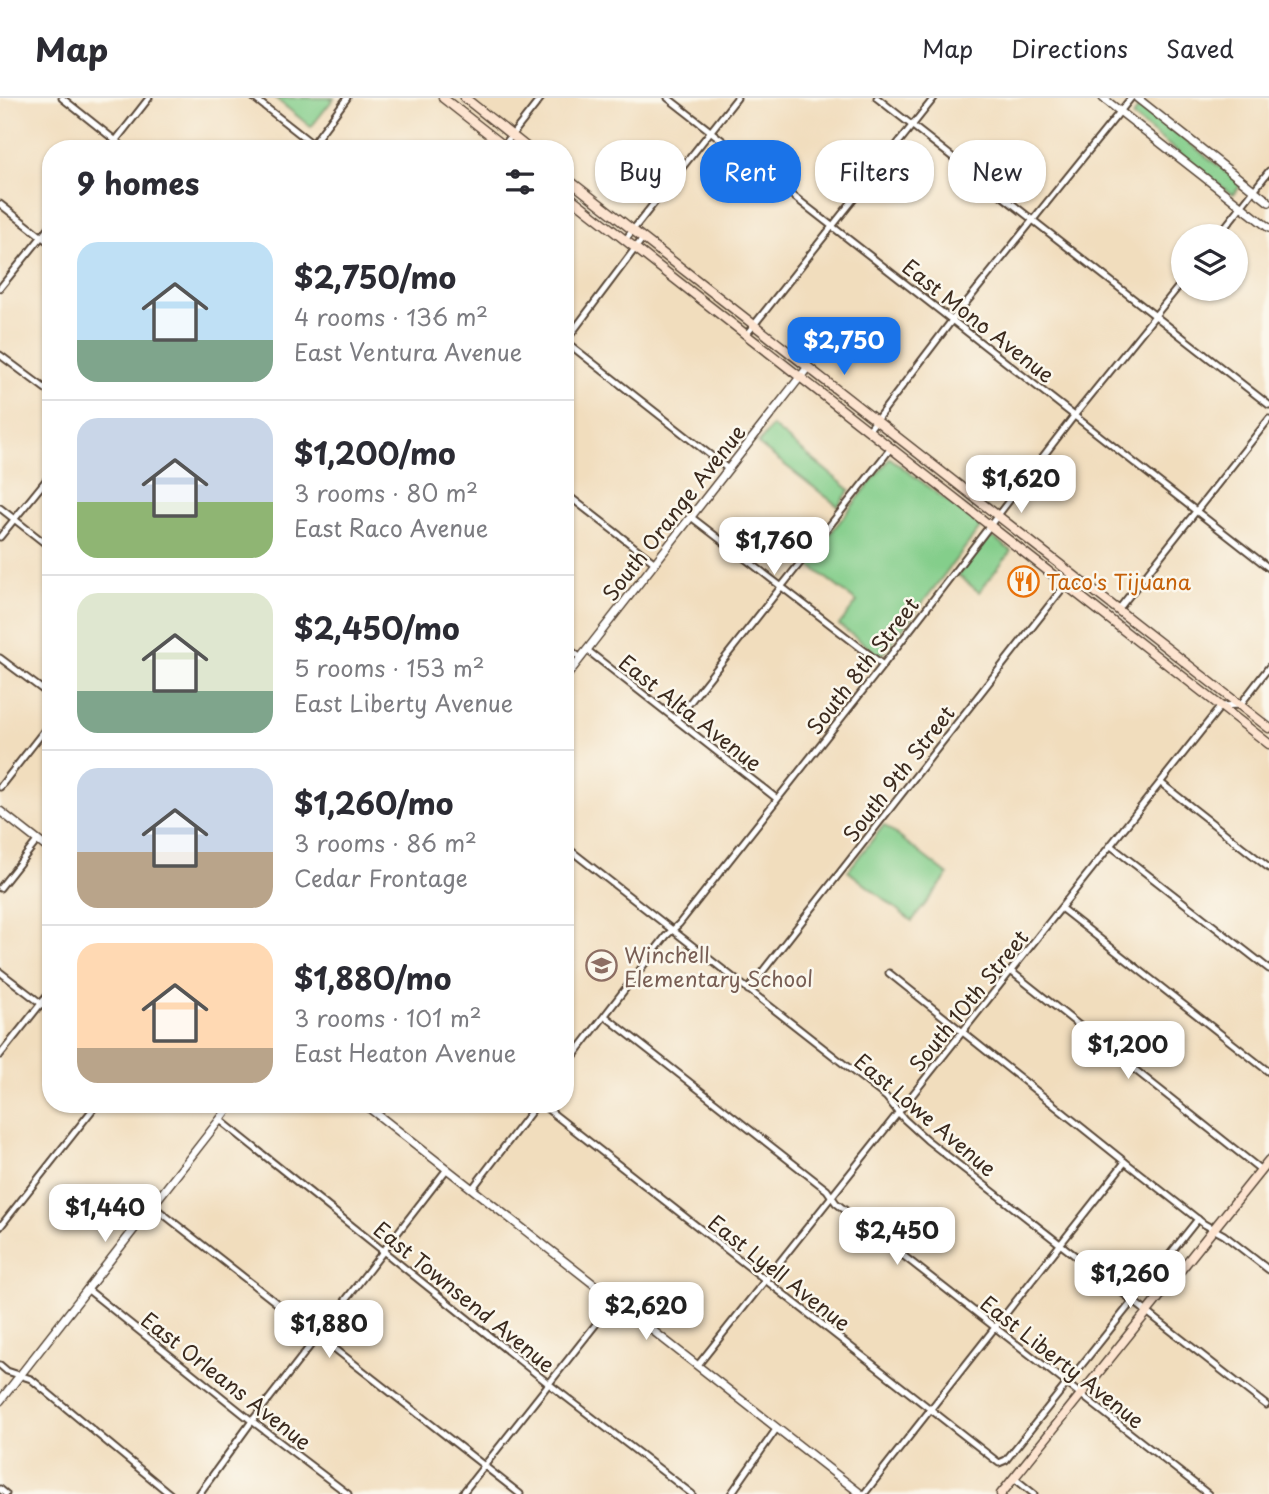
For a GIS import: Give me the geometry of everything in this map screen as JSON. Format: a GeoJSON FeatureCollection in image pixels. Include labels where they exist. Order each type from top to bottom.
{"type":"FeatureCollection","features":[{"type":"Feature","properties":{"kind":"main road"},"geometry":{"type":"LineString","coordinates":[[443,98],[494,140]]}},
{"type":"Feature","properties":{"kind":"main road"},"geometry":{"type":"LineString","coordinates":[[464,98],[518,140]]}},
{"type":"Feature","properties":{"kind":"main road"},"geometry":{"type":"LineString","coordinates":[[574,184],[1269,728]]}},
{"type":"Feature","properties":{"kind":"main road"},"geometry":{"type":"LineString","coordinates":[[574,200],[1269,744]]}},
{"type":"Feature","properties":{"kind":"main road"},"geometry":{"type":"LineString","coordinates":[[1001,1494],[1269,1160]]}},
{"type":"Feature","properties":{"kind":"street"},"geometry":{"type":"LineString","coordinates":[[62,98],[116,140],[149,98]]}},
{"type":"Feature","properties":{"kind":"street"},"geometry":{"type":"LineString","coordinates":[[254,98],[304,140]]}},
{"type":"Feature","properties":{"kind":"street"},"geometry":{"type":"LineString","coordinates":[[316,140],[347,98]]}},
{"type":"Feature","properties":{"kind":"street"},"geometry":{"type":"LineString","coordinates":[[509,140],[541,98]]}},
{"type":"Feature","properties":{"kind":"street","name":"East Mono Avenue"},"geometry":{"type":"LineString","coordinates":[[668,98],[1269,568]]}},
{"type":"Feature","properties":{"kind":"street"},"geometry":{"type":"LineString","coordinates":[[625,240],[737,98]]}},
{"type":"Feature","properties":{"kind":"street"},"geometry":{"type":"LineString","coordinates":[[877,98],[1269,405]]}},
{"type":"Feature","properties":{"kind":"street"},"geometry":{"type":"LineString","coordinates":[[746,335],[934,98]]}},
{"type":"Feature","properties":{"kind":"street"},"geometry":{"type":"LineString","coordinates":[[1103,98],[1269,228]]}},
{"type":"Feature","properties":{"kind":"street"},"geometry":{"type":"LineString","coordinates":[[868,431],[953,319],[1130,98]]}},
{"type":"Feature","properties":{"kind":"street"},"geometry":{"type":"LineString","coordinates":[[1138,98],[1269,202]]}},
{"type":"Feature","properties":{"kind":"street"},"geometry":{"type":"LineString","coordinates":[[1227,224],[1269,171]]}},
{"type":"Feature","properties":{"kind":"street"},"geometry":{"type":"LineString","coordinates":[[0,204],[42,237],[0,288]]}},
{"type":"Feature","properties":{"kind":"street"},"geometry":{"type":"LineString","coordinates":[[574,329],[643,238]]}},
{"type":"Feature","properties":{"kind":"street","name":"South 8th Street"},"geometry":{"type":"LineString","coordinates":[[574,1056],[883,664],[1074,416],[1171,296]]}},
{"type":"Feature","properties":{"kind":"street"},"geometry":{"type":"LineString","coordinates":[[574,348],[728,469]]}},
{"type":"Feature","properties":{"kind":"street"},"geometry":{"type":"LineString","coordinates":[[0,355],[42,386]]}},
{"type":"Feature","properties":{"kind":"street","name":"South Orange Avenue"},"geometry":{"type":"LineString","coordinates":[[574,667],[808,367]]}},
{"type":"Feature","properties":{"kind":"street"},"geometry":{"type":"LineString","coordinates":[[1118,610],[1269,419]]}},
{"type":"Feature","properties":{"kind":"street"},"geometry":{"type":"LineString","coordinates":[[677,720],[891,448]]}},
{"type":"Feature","properties":{"kind":"street"},"geometry":{"type":"LineString","coordinates":[[0,537],[42,485]]}},
{"type":"Feature","properties":{"kind":"street"},"geometry":{"type":"LineString","coordinates":[[574,500],[655,564]]}},
{"type":"Feature","properties":{"kind":"street"},"geometry":{"type":"LineString","coordinates":[[0,508],[42,541]]}},
{"type":"Feature","properties":{"kind":"street"},"geometry":{"type":"LineString","coordinates":[[691,517],[883,664]]}},
{"type":"Feature","properties":{"kind":"street","name":"South 9th Street"},"geometry":{"type":"LineString","coordinates":[[748,990],[1073,575]]}},
{"type":"Feature","properties":{"kind":"street","name":"East Alta Avenue"},"geometry":{"type":"LineString","coordinates":[[587,650],[776,799]]}},
{"type":"Feature","properties":{"kind":"street"},"geometry":{"type":"LineString","coordinates":[[574,653],[581,658]]}},
{"type":"Feature","properties":{"kind":"street"},"geometry":{"type":"LineString","coordinates":[[0,658],[42,689]]}},
{"type":"Feature","properties":{"kind":"street"},"geometry":{"type":"LineString","coordinates":[[1221,706],[1240,705],[1269,667]]}},
{"type":"Feature","properties":{"kind":"street","name":"South 10th Street"},"geometry":{"type":"LineString","coordinates":[[698,1366],[1221,706]]}},
{"type":"Feature","properties":{"kind":"street"},"geometry":{"type":"LineString","coordinates":[[0,787],[42,733]]}},
{"type":"Feature","properties":{"kind":"street"},"geometry":{"type":"LineString","coordinates":[[1161,783],[1269,868]]}},
{"type":"Feature","properties":{"kind":"street"},"geometry":{"type":"LineString","coordinates":[[0,811],[42,845]]}},
{"type":"Feature","properties":{"kind":"street"},"geometry":{"type":"LineString","coordinates":[[0,888],[37,841]]}},
{"type":"Feature","properties":{"kind":"street"},"geometry":{"type":"LineString","coordinates":[[1111,846],[1269,969]]}},
{"type":"Feature","properties":{"kind":"street","name":"East Lowe Avenue"},"geometry":{"type":"LineString","coordinates":[[574,853],[886,1097],[927,1140],[1266,1405]]}},
{"type":"Feature","properties":{"kind":"street"},"geometry":{"type":"LineString","coordinates":[[1062,909],[1269,1072]]}},
{"type":"Feature","properties":{"kind":"street"},"geometry":{"type":"LineString","coordinates":[[0,972],[41,1003],[0,1055]]}},
{"type":"Feature","properties":{"kind":"street"},"geometry":{"type":"LineString","coordinates":[[1012,972],[1261,1170]]}},
{"type":"Feature","properties":{"kind":"street"},"geometry":{"type":"LineString","coordinates":[[889,973],[1125,1163],[1269,1269]]}},
{"type":"Feature","properties":{"kind":"street","name":"East Liberty Avenue"},"geometry":{"type":"LineString","coordinates":[[605,1016],[827,1190],[836,1203],[1208,1494]]}},
{"type":"Feature","properties":{"kind":"street"},"geometry":{"type":"LineString","coordinates":[[0,1227],[90,1113]]}},
{"type":"Feature","properties":{"kind":"street"},"geometry":{"type":"LineString","coordinates":[[0,1401],[225,1113]]}},
{"type":"Feature","properties":{"kind":"street"},"geometry":{"type":"LineString","coordinates":[[375,1113],[863,1494],[1125,1163]]}},
{"type":"Feature","properties":{"kind":"street"},"geometry":{"type":"LineString","coordinates":[[472,1188],[532,1113]]}},
{"type":"Feature","properties":{"kind":"street","name":"East Lyell Avenue"},"geometry":{"type":"LineString","coordinates":[[551,1113],[999,1463],[1006,1460],[1066,1384]]}},
{"type":"Feature","properties":{"kind":"street","name":"East Townsend Avenue"},"geometry":{"type":"LineString","coordinates":[[220,1120],[692,1494]]}},
{"type":"Feature","properties":{"kind":"street"},"geometry":{"type":"LineString","coordinates":[[199,1494],[251,1421],[447,1169]]}},
{"type":"Feature","properties":{"kind":"street"},"geometry":{"type":"LineString","coordinates":[[153,1206],[520,1494]]}},
{"type":"Feature","properties":{"kind":"street"},"geometry":{"type":"LineString","coordinates":[[1066,1384],[1198,1219]]}},
{"type":"Feature","properties":{"kind":"street","name":"East Orleans Avenue"},"geometry":{"type":"LineString","coordinates":[[87,1289],[251,1421],[348,1494]]}},
{"type":"Feature","properties":{"kind":"street"},"geometry":{"type":"LineString","coordinates":[[462,1494],[615,1300]]}},
{"type":"Feature","properties":{"kind":"street"},"geometry":{"type":"LineString","coordinates":[[0,1365],[19,1376],[31,1379],[170,1494]]}},
{"type":"Feature","properties":{"kind":"street"},"geometry":{"type":"LineString","coordinates":[[731,1494],[777,1428]]}},
{"type":"Feature","properties":{"kind":"street"},"geometry":{"type":"LineString","coordinates":[[1014,1478],[1034,1494]]}},
{"type":"Feature","properties":{"kind":"street"},"geometry":{"type":"LineString","coordinates":[[0,1489],[6,1494]]}},
{"type":"Feature","properties":{"kind":"green space"},"geometry":{"type":"Polygon","coordinates":[[[275,98],[334,98],[311,127],[275,98]]]}},
{"type":"Feature","properties":{"kind":"green space"},"geometry":{"type":"Polygon","coordinates":[[[1139,106],[1239,182],[1240,186],[1234,194],[1133,117],[1139,106]]]}},
{"type":"Feature","properties":{"kind":"green space"},"geometry":{"type":"Polygon","coordinates":[[[772,426],[850,490],[838,506],[758,444],[772,426]]]}},
{"type":"Feature","properties":{"kind":"green space"},"geometry":{"type":"Polygon","coordinates":[[[890,458],[980,528],[884,653],[879,655],[839,625],[857,602],[807,563],[890,458]]]}},
{"type":"Feature","properties":{"kind":"green space"},"geometry":{"type":"Polygon","coordinates":[[[989,538],[994,538],[1011,551],[979,592],[958,575],[989,538]]]}},
{"type":"Feature","properties":{"kind":"green space"},"geometry":{"type":"Polygon","coordinates":[[[884,825],[948,875],[912,921],[848,871],[884,825]]]}},
{"type":"Feature","properties":{"kind":"place","name":"Taco's Tijuana"},"geometry":{"type":"Point","coordinates":[1023,581]}},
{"type":"Feature","properties":{"kind":"place","name":"Winchell Elementary School"},"geometry":{"type":"Point","coordinates":[601,966]}}]}
